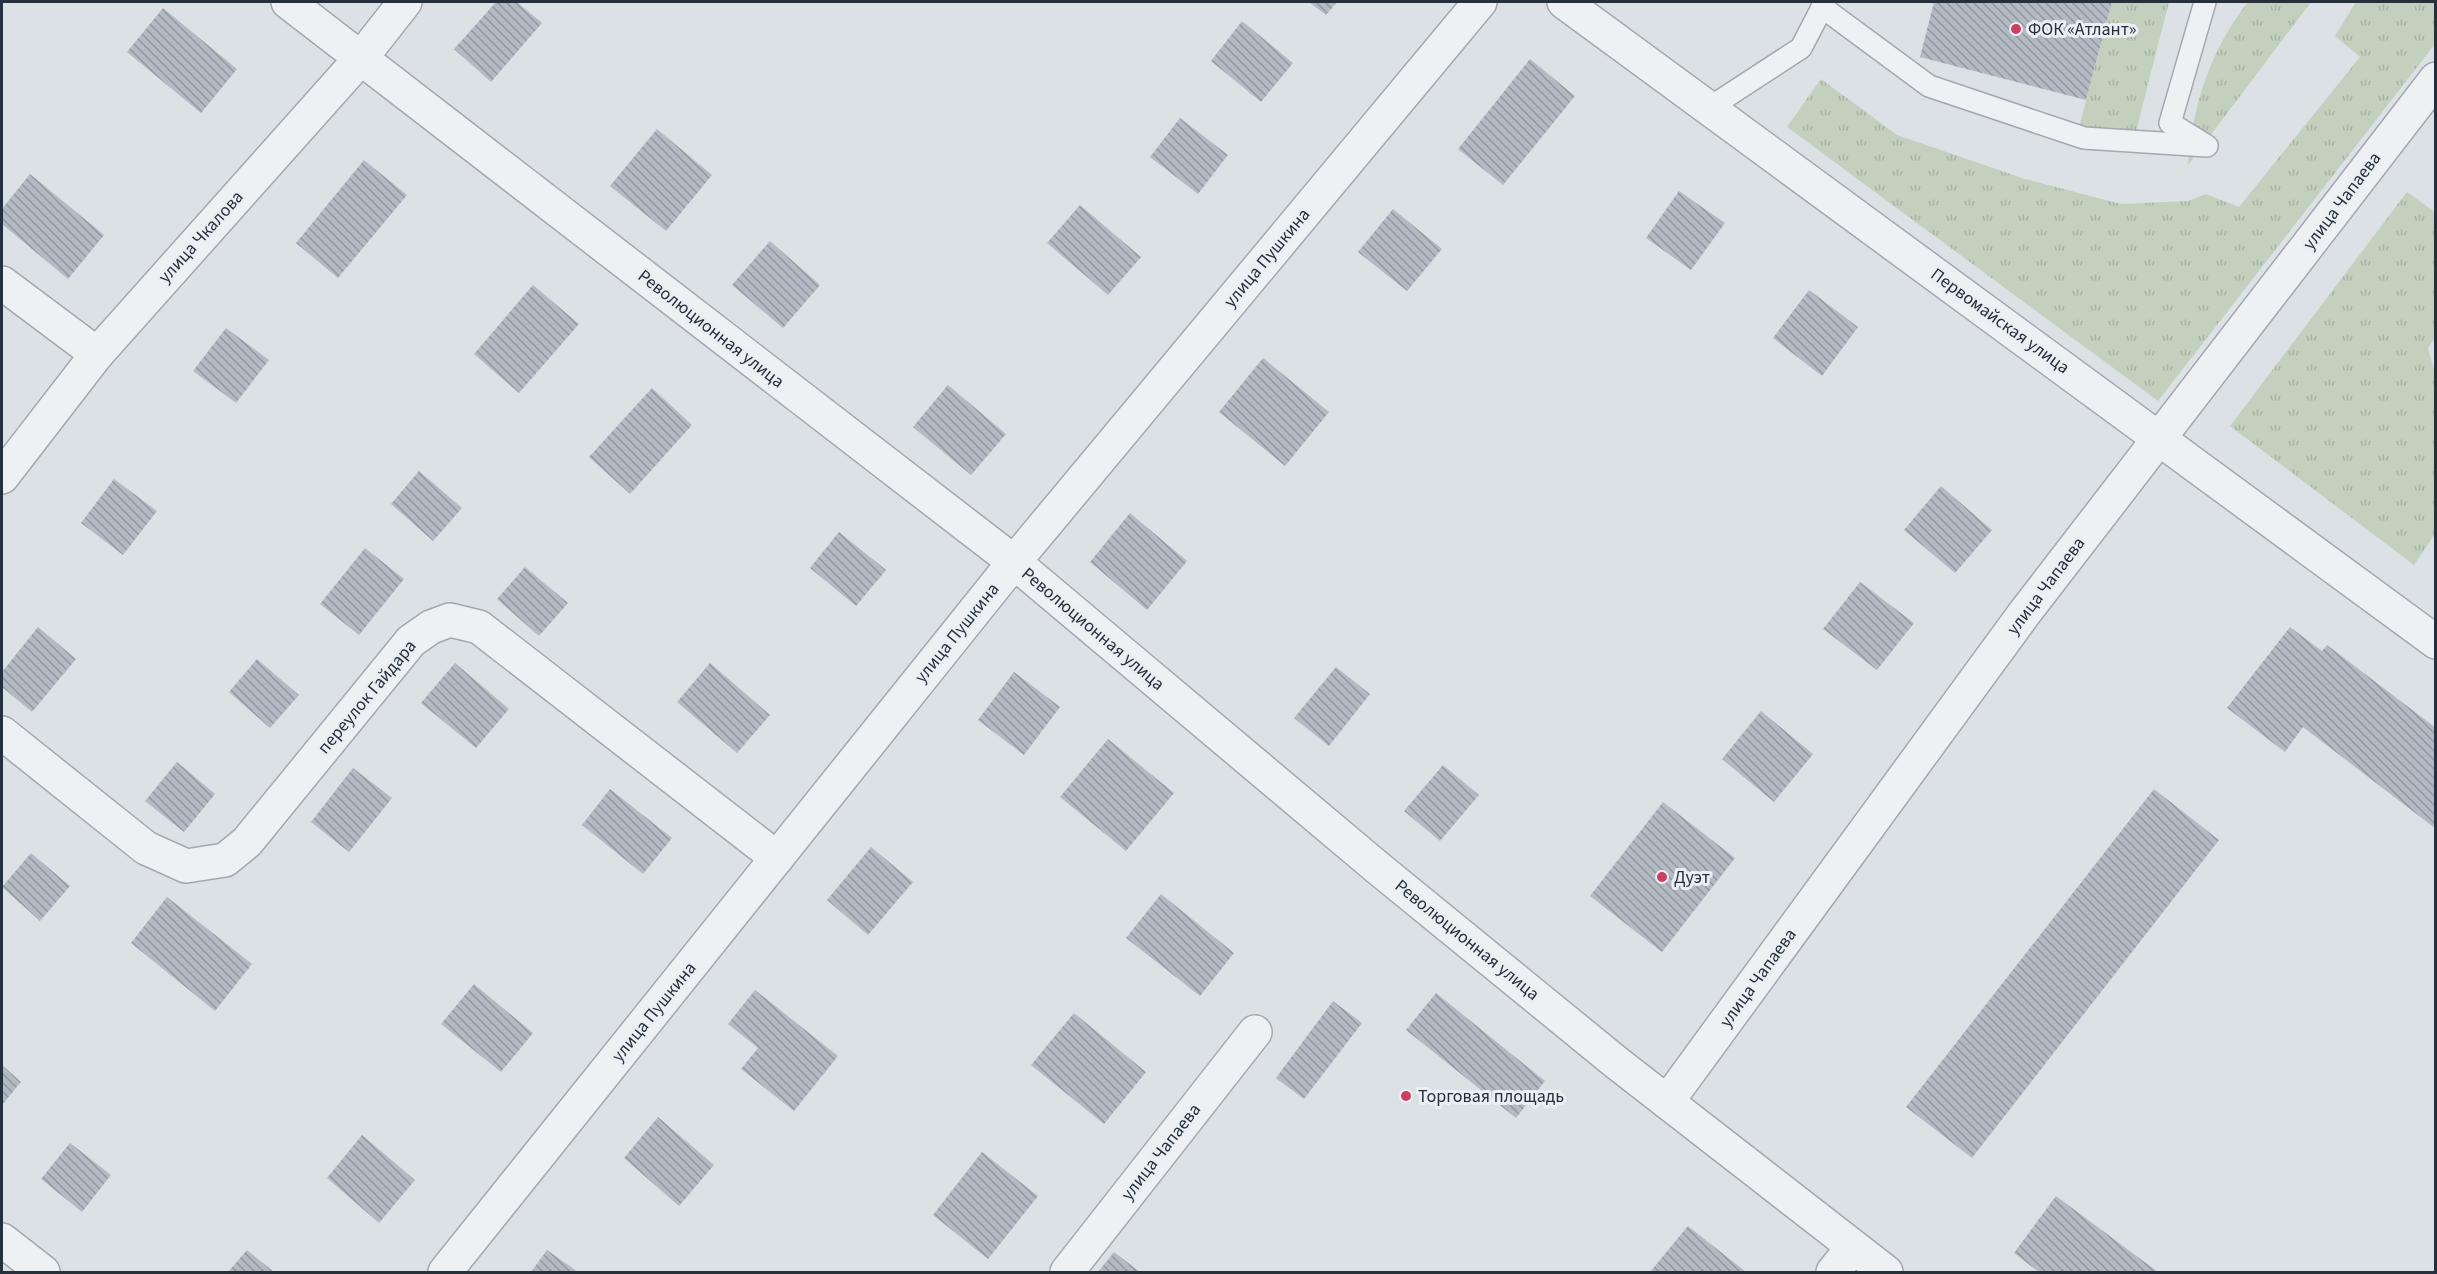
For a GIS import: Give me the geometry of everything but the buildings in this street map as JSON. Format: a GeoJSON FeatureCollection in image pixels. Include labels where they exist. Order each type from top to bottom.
{"type":"FeatureCollection","features":[{"type":"Feature","properties":{"kind":"street","name":"Революционная улица"},"geometry":{"type":"LineString","coordinates":[[288,2],[1014,562],[1378,868],[1667,1102],[1886,1272]]}},
{"type":"Feature","properties":{"kind":"street","name":"улица Чкалова"},"geometry":{"type":"LineString","coordinates":[[2,477],[97,354],[361,58],[405,2]]}},
{"type":"Feature","properties":{"kind":"street","name":"улица Пушкина"},"geometry":{"type":"LineString","coordinates":[[445,1272],[1014,562],[1480,2]]}},
{"type":"Feature","properties":{"kind":"street","name":"Первомайская улица"},"geometry":{"type":"LineString","coordinates":[[1564,2],[2436,642]]}},
{"type":"Feature","properties":{"kind":"street","name":"улица Чапаева"},"geometry":{"type":"LineString","coordinates":[[1667,1102],[2023,615],[2436,79]]}},
{"type":"Feature","properties":{"kind":"street"},"geometry":{"type":"LineString","coordinates":[[2,283],[97,354]]}},
{"type":"Feature","properties":{"kind":"street","name":"переулок Гайдара"},"geometry":{"type":"LineString","coordinates":[[2,733],[146,848],[186,866],[225,860],[247,842],[411,641],[431,627],[450,620],[479,627],[777,858]]}},
{"type":"Feature","properties":{"kind":"street","name":"улица Чапаева"},"geometry":{"type":"LineString","coordinates":[[1067,1272],[1255,1032]]}},
{"type":"Feature","properties":{"kind":"street"},"geometry":{"type":"LineString","coordinates":[[2,1240],[43,1272]]}},
{"type":"Feature","properties":{"kind":"street"},"geometry":{"type":"LineString","coordinates":[[1833,1272],[1853,1247]]}},
{"type":"Feature","properties":{"kind":"lane"},"geometry":{"type":"LineString","coordinates":[[1709,108],[1801,48],[1824,4],[1929,86],[2084,138],[2207,146],[2170,123],[2205,2]]}},
{"type":"Feature","properties":{"kind":"green space"},"geometry":{"type":"Polygon","coordinates":[[[2112,2],[2169,2],[2131,151],[2077,135],[2112,2]]]}},
{"type":"Feature","properties":{"kind":"green space"},"geometry":{"type":"Polygon","coordinates":[[[2248,2],[2311,2],[2188,165],[2194,121],[2206,79],[2224,39],[2248,2]]]}},
{"type":"Feature","properties":{"kind":"green space"},"geometry":{"type":"Polygon","coordinates":[[[2356,2],[2435,2],[2435,44],[2158,401],[1787,127],[1821,79],[1897,135],[2025,179],[2121,204],[2188,201],[2206,194],[2239,207],[2360,57],[2335,36],[2356,2]]]}},
{"type":"Feature","properties":{"kind":"green space"},"geometry":{"type":"Polygon","coordinates":[[[2407,192],[2436,213],[2435,338],[2428,348],[2436,376],[2435,534],[2414,565],[2230,426],[2407,192]]]}},
{"type":"Feature","properties":{"kind":"place","name":"ФОК «Атлант»"},"geometry":{"type":"Point","coordinates":[2016,29]}},
{"type":"Feature","properties":{"kind":"place","name":"Дуэт"},"geometry":{"type":"Point","coordinates":[1662,877]}},
{"type":"Feature","properties":{"kind":"place","name":"Торговая площадь"},"geometry":{"type":"Point","coordinates":[1406,1096]}}]}
